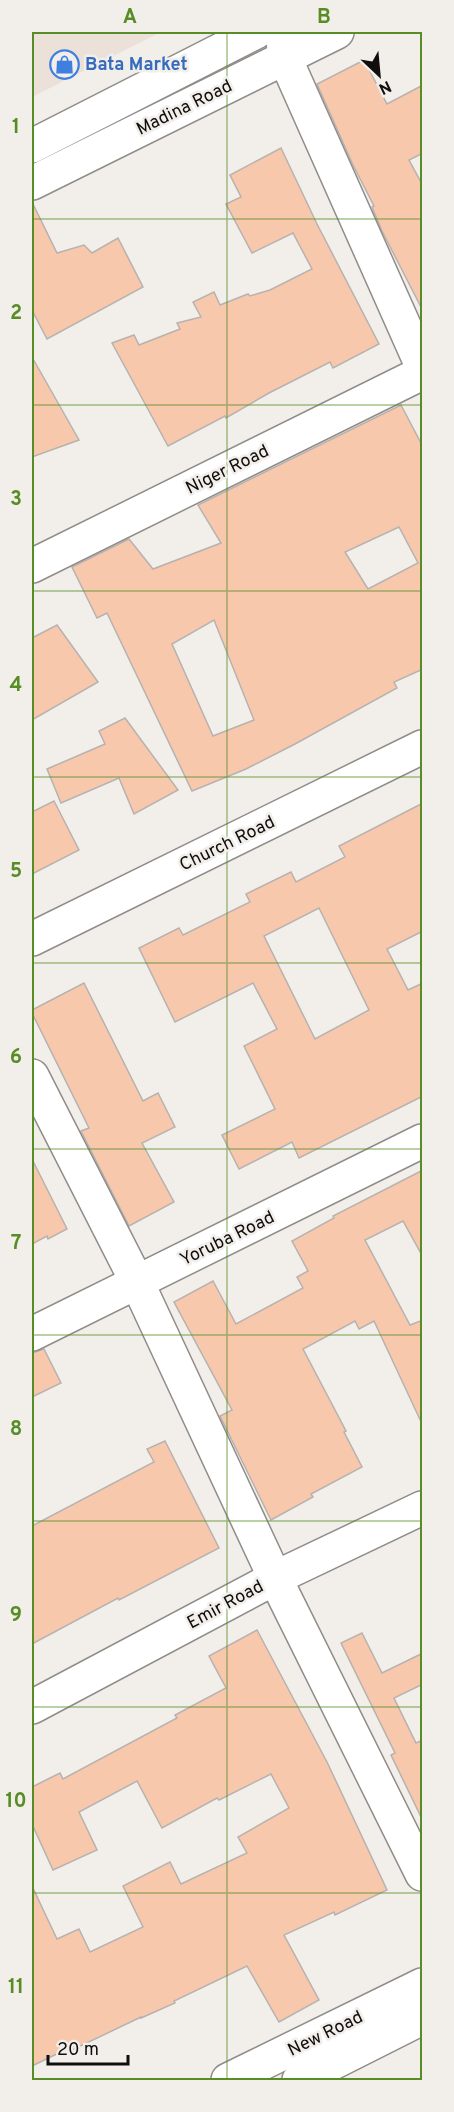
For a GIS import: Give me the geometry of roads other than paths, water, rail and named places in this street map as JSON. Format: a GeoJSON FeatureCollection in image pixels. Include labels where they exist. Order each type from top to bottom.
{"type":"FeatureCollection","features":[{"type":"Feature","properties":{"kind":"main road","name":"Madina Road"},"geometry":{"type":"LineString","coordinates":[[32,146],[256,32]]}},
{"type":"Feature","properties":{"kind":"main road","name":"Madina Road"},"geometry":{"type":"LineString","coordinates":[[32,183],[283,45],[337,32]]}},
{"type":"Feature","properties":{"kind":"main road"},"geometry":{"type":"LineString","coordinates":[[283,45],[423,366]]}},
{"type":"Feature","properties":{"kind":"main road","name":"Niger Road"},"geometry":{"type":"LineString","coordinates":[[32,566],[423,373]]}},
{"type":"Feature","properties":{"kind":"main road","name":"Church Road"},"geometry":{"type":"LineString","coordinates":[[32,939],[423,747]]}},
{"type":"Feature","properties":{"kind":"main road"},"geometry":{"type":"LineString","coordinates":[[32,1076],[137,1282],[275,1578],[423,1874]]}},
{"type":"Feature","properties":{"kind":"main road","name":"Yoruba Road"},"geometry":{"type":"LineString","coordinates":[[32,1334],[423,1142]]}},
{"type":"Feature","properties":{"kind":"main road","name":"Emir Road"},"geometry":{"type":"LineString","coordinates":[[32,1707],[275,1578],[423,1508]]}},
{"type":"Feature","properties":{"kind":"main road","name":"New Road"},"geometry":{"type":"LineString","coordinates":[[228,2080],[423,1984]]}},
{"type":"Feature","properties":{"kind":"main road","name":"New Road"},"geometry":{"type":"LineString","coordinates":[[299,2080],[423,2018]]}},
{"type":"Feature","properties":{"kind":"place","name":"Bata Market"},"geometry":{"type":"Point","coordinates":[64,64]}}]}
